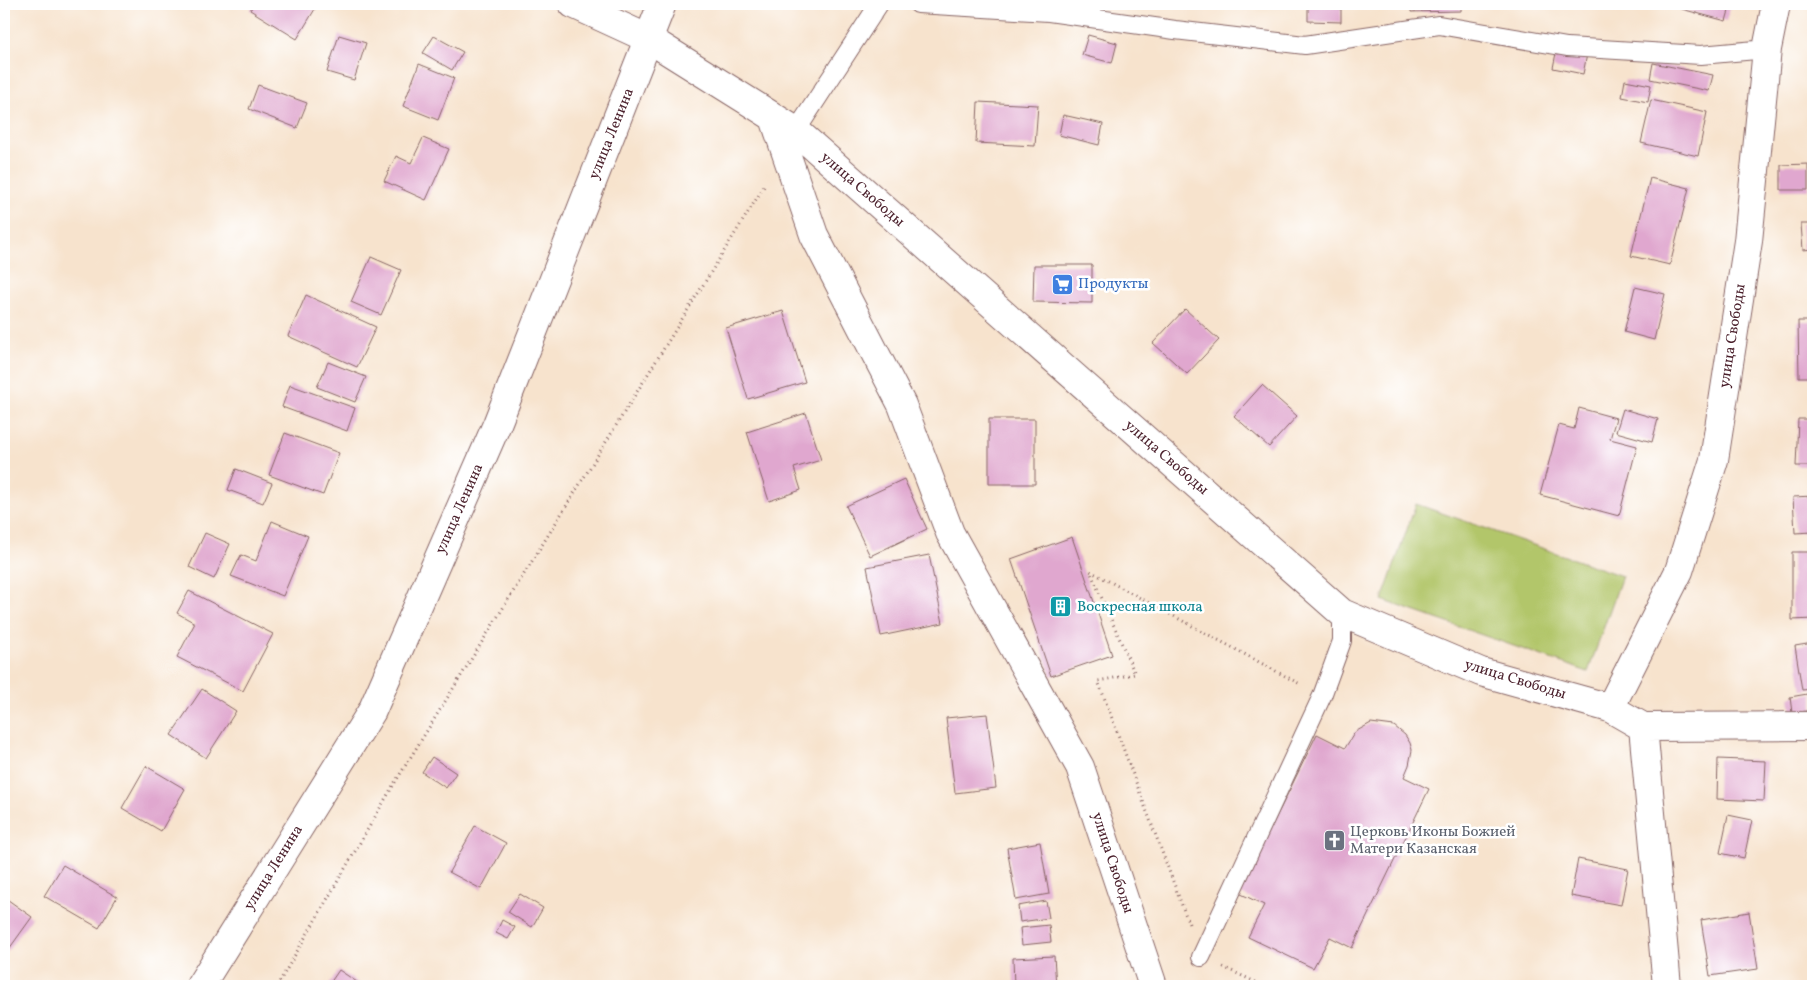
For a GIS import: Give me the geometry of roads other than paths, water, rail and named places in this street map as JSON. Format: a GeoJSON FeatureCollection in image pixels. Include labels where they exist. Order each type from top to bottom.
{"type":"FeatureCollection","features":[{"type":"Feature","properties":{"kind":"street","name":"улица Свободы"},"geometry":{"type":"LineString","coordinates":[[573,4],[649,39],[785,125],[1342,613],[1481,672],[1610,708],[1643,727]]}},
{"type":"Feature","properties":{"kind":"street","name":"улица Ленина"},"geometry":{"type":"LineString","coordinates":[[200,986],[372,711],[497,424],[662,4]]}},
{"type":"Feature","properties":{"kind":"street","name":"улица Свободы"},"geometry":{"type":"LineString","coordinates":[[1610,708],[1679,571],[1714,460],[1748,241],[1767,49],[1776,4]]}},
{"type":"Feature","properties":{"kind":"street","name":"улица Свободы"},"geometry":{"type":"LineString","coordinates":[[785,125],[814,235],[902,405],[950,533],[1080,768],[1153,986]]}},
{"type":"Feature","properties":{"kind":"street"},"geometry":{"type":"LineString","coordinates":[[1667,986],[1643,727],[1813,726]]}},
{"type":"Feature","properties":{"kind":"lane"},"geometry":{"type":"LineString","coordinates":[[785,125],[879,4]]}},
{"type":"Feature","properties":{"kind":"lane"},"geometry":{"type":"LineString","coordinates":[[918,4],[1049,12],[1175,30],[1305,45],[1439,25],[1567,47],[1701,55],[1767,49]]}},
{"type":"Feature","properties":{"kind":"lane"},"geometry":{"type":"LineString","coordinates":[[1201,957],[1322,696],[1342,641],[1342,613]]}},
{"type":"Feature","properties":{"kind":"place","name":"Продукты"},"geometry":{"type":"Point","coordinates":[1062,284]}},
{"type":"Feature","properties":{"kind":"place","name":"Воскресная школа"},"geometry":{"type":"Point","coordinates":[1061,607]}},
{"type":"Feature","properties":{"kind":"place","name":"Церковь Иконы Божией Матери Казанская"},"geometry":{"type":"Point","coordinates":[1334,841]}}]}
